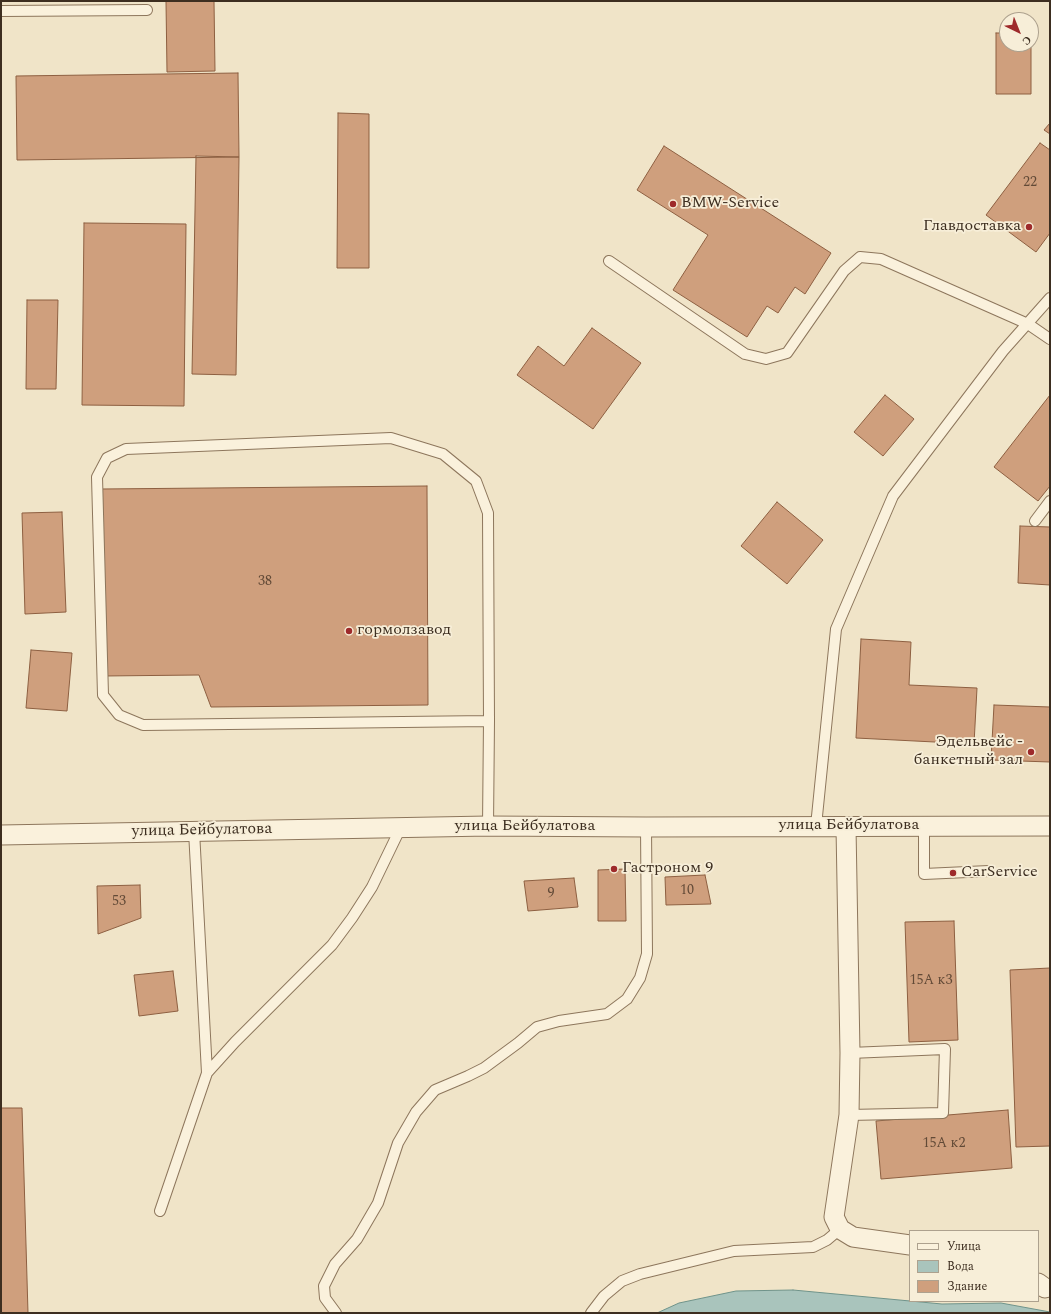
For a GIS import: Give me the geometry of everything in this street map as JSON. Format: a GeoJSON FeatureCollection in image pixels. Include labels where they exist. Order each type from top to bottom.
{"type":"FeatureCollection","features":[{"type":"Feature","properties":{"kind":"street","name":"улица Бейбулатова"},"geometry":{"type":"LineString","coordinates":[[1,835],[488,826],[1050,826]]}},
{"type":"Feature","properties":{"kind":"street"},"geometry":{"type":"LineString","coordinates":[[846,827],[850,1052],[849,1115],[834,1217],[840,1229],[852,1237],[909,1245]]}},
{"type":"Feature","properties":{"kind":"lane"},"geometry":{"type":"LineString","coordinates":[[1,11],[146,10]]}},
{"type":"Feature","properties":{"kind":"lane"},"geometry":{"type":"LineString","coordinates":[[609,261],[746,354],[766,359],[787,353],[844,271],[860,258],[881,259],[1028,324],[1050,339]]}},
{"type":"Feature","properties":{"kind":"lane"},"geometry":{"type":"LineString","coordinates":[[816,826],[836,629],[893,496],[1003,351],[1050,298]]}},
{"type":"Feature","properties":{"kind":"lane"},"geometry":{"type":"LineString","coordinates":[[488,826],[489,721],[488,513],[476,481],[443,454],[391,438],[126,449],[107,458],[97,477],[103,695],[119,716],[143,725],[489,721]]}},
{"type":"Feature","properties":{"kind":"lane"},"geometry":{"type":"LineString","coordinates":[[1035,521],[1050,501]]}},
{"type":"Feature","properties":{"kind":"lane"},"geometry":{"type":"LineString","coordinates":[[924,826],[924,874],[989,871]]}},
{"type":"Feature","properties":{"kind":"lane"},"geometry":{"type":"LineString","coordinates":[[207,1073],[235,1042],[332,945],[372,887],[401,827]]}},
{"type":"Feature","properties":{"kind":"lane"},"geometry":{"type":"LineString","coordinates":[[336,1313],[326,1298],[324,1286],[335,1264],[357,1239],[378,1204],[398,1143],[416,1112],[435,1090],[484,1068],[537,1027],[559,1021],[607,1014],[627,999],[640,978],[647,954],[646,827]]}},
{"type":"Feature","properties":{"kind":"lane"},"geometry":{"type":"LineString","coordinates":[[160,1211],[207,1073],[194,831]]}},
{"type":"Feature","properties":{"kind":"lane"},"geometry":{"type":"LineString","coordinates":[[849,1115],[943,1113],[946,1049],[850,1052]]}},
{"type":"Feature","properties":{"kind":"lane"},"geometry":{"type":"LineString","coordinates":[[591,1313],[604,1296],[622,1281],[640,1274],[734,1251],[813,1247],[827,1240],[840,1229]]}},
{"type":"Feature","properties":{"kind":"water"},"geometry":{"type":"Polygon","coordinates":[[[793,1290],[942,1304],[1001,1303],[1050,1313],[657,1313],[679,1303],[736,1291],[793,1290]]]}},
{"type":"Feature","properties":{"kind":"building"},"geometry":{"type":"Polygon","coordinates":[[[166,1],[214,1],[215,71],[167,72],[166,1]]]}},
{"type":"Feature","properties":{"kind":"building"},"geometry":{"type":"Polygon","coordinates":[[[996,33],[999,33],[999,52],[1031,52],[1031,94],[996,94],[996,33]]]}},
{"type":"Feature","properties":{"kind":"building"},"geometry":{"type":"Polygon","coordinates":[[[238,73],[239,157],[17,160],[16,76],[238,73]]]}},
{"type":"Feature","properties":{"kind":"building"},"geometry":{"type":"Polygon","coordinates":[[[338,113],[369,114],[369,268],[337,268],[338,113]]]}},
{"type":"Feature","properties":{"kind":"building"},"geometry":{"type":"Polygon","coordinates":[[[1050,123],[1050,134],[1044,130],[1050,123]]]}},
{"type":"Feature","properties":{"kind":"building"},"geometry":{"type":"Polygon","coordinates":[[[1040,143],[1050,150],[1050,233],[1036,252],[986,215],[1040,143]]]}},
{"type":"Feature","properties":{"kind":"building"},"geometry":{"type":"Polygon","coordinates":[[[664,146],[831,253],[805,294],[795,287],[778,313],[767,306],[747,337],[673,290],[708,235],[637,190],[664,146]]]}},
{"type":"Feature","properties":{"kind":"building"},"geometry":{"type":"Polygon","coordinates":[[[196,156],[239,157],[236,375],[192,374],[196,156]]]}},
{"type":"Feature","properties":{"kind":"building"},"geometry":{"type":"Polygon","coordinates":[[[84,223],[186,224],[184,406],[82,405],[84,223]]]}},
{"type":"Feature","properties":{"kind":"building"},"geometry":{"type":"Polygon","coordinates":[[[27,300],[58,300],[56,389],[26,389],[27,300]]]}},
{"type":"Feature","properties":{"kind":"building"},"geometry":{"type":"Polygon","coordinates":[[[592,328],[641,363],[593,429],[517,375],[538,346],[564,366],[592,328]]]}},
{"type":"Feature","properties":{"kind":"building"},"geometry":{"type":"Polygon","coordinates":[[[885,395],[914,419],[883,456],[854,432],[885,395]]]}},
{"type":"Feature","properties":{"kind":"building"},"geometry":{"type":"Polygon","coordinates":[[[1050,395],[1050,486],[1038,501],[994,467],[1050,395]]]}},
{"type":"Feature","properties":{"kind":"building"},"geometry":{"type":"Polygon","coordinates":[[[427,486],[428,705],[211,707],[199,675],[103,676],[101,489],[427,486]]]}},
{"type":"Feature","properties":{"kind":"building"},"geometry":{"type":"Polygon","coordinates":[[[777,502],[823,540],[787,584],[741,546],[777,502]]]}},
{"type":"Feature","properties":{"kind":"building"},"geometry":{"type":"Polygon","coordinates":[[[62,512],[66,612],[25,614],[22,513],[62,512]]]}},
{"type":"Feature","properties":{"kind":"building"},"geometry":{"type":"Polygon","coordinates":[[[1020,526],[1050,527],[1050,585],[1018,583],[1020,526]]]}},
{"type":"Feature","properties":{"kind":"building"},"geometry":{"type":"Polygon","coordinates":[[[861,639],[911,642],[909,685],[977,688],[974,744],[856,738],[861,639]]]}},
{"type":"Feature","properties":{"kind":"building"},"geometry":{"type":"Polygon","coordinates":[[[31,650],[72,653],[67,711],[26,708],[31,650]]]}},
{"type":"Feature","properties":{"kind":"building"},"geometry":{"type":"Polygon","coordinates":[[[994,705],[1050,707],[1050,762],[991,760],[994,705]]]}},
{"type":"Feature","properties":{"kind":"building"},"geometry":{"type":"Polygon","coordinates":[[[625,869],[626,921],[598,921],[598,870],[625,869]]]}},
{"type":"Feature","properties":{"kind":"building"},"geometry":{"type":"Polygon","coordinates":[[[705,875],[711,904],[666,905],[665,877],[705,875]]]}},
{"type":"Feature","properties":{"kind":"building"},"geometry":{"type":"Polygon","coordinates":[[[574,878],[578,907],[528,911],[524,881],[574,878]]]}},
{"type":"Feature","properties":{"kind":"building"},"geometry":{"type":"Polygon","coordinates":[[[140,885],[141,918],[98,934],[97,886],[140,885]]]}},
{"type":"Feature","properties":{"kind":"building"},"geometry":{"type":"Polygon","coordinates":[[[954,921],[958,1040],[909,1042],[905,922],[954,921]]]}},
{"type":"Feature","properties":{"kind":"building"},"geometry":{"type":"Polygon","coordinates":[[[1050,968],[1050,1146],[1016,1147],[1010,970],[1050,968]]]}},
{"type":"Feature","properties":{"kind":"building"},"geometry":{"type":"Polygon","coordinates":[[[173,971],[178,1011],[139,1016],[134,975],[173,971]]]}},
{"type":"Feature","properties":{"kind":"building"},"geometry":{"type":"Polygon","coordinates":[[[1,1108],[22,1108],[28,1313],[1,1313],[1,1108]]]}},
{"type":"Feature","properties":{"kind":"building"},"geometry":{"type":"Polygon","coordinates":[[[1008,1110],[1012,1168],[881,1179],[876,1121],[1008,1110]]]}},
{"type":"Feature","properties":{"kind":"place","name":"BMW-Service"},"geometry":{"type":"Point","coordinates":[673,204]}},
{"type":"Feature","properties":{"kind":"place","name":"Главдоставка"},"geometry":{"type":"Point","coordinates":[1029,227]}},
{"type":"Feature","properties":{"kind":"place","name":"гормолзавод"},"geometry":{"type":"Point","coordinates":[349,631]}},
{"type":"Feature","properties":{"kind":"place","name":"Эдельвейс - банкетный зал"},"geometry":{"type":"Point","coordinates":[1031,752]}},
{"type":"Feature","properties":{"kind":"place","name":"Гастроном 9"},"geometry":{"type":"Point","coordinates":[614,869]}},
{"type":"Feature","properties":{"kind":"place","name":"CarService"},"geometry":{"type":"Point","coordinates":[953,873]}}]}
